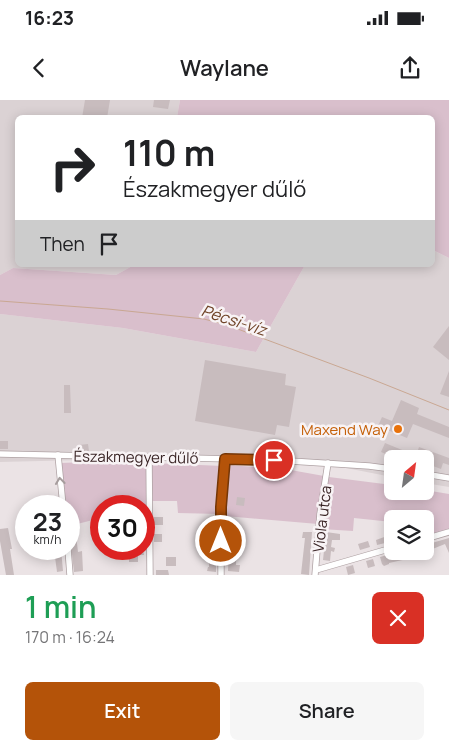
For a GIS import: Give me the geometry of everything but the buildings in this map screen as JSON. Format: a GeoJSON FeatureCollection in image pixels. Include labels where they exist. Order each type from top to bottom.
{"type":"FeatureCollection","features":[{"type":"Feature","properties":{"kind":"street","name":"Északmegyer dűlő"},"geometry":{"type":"LineString","coordinates":[[0,454],[225,459],[328,463],[384,468]]}},
{"type":"Feature","properties":{"kind":"street"},"geometry":{"type":"LineString","coordinates":[[58,456],[62,495]]}},
{"type":"Feature","properties":{"kind":"street"},"geometry":{"type":"LineString","coordinates":[[149,458],[150,575]]}},
{"type":"Feature","properties":{"kind":"street"},"geometry":{"type":"LineString","coordinates":[[221,575],[221,507],[225,459]]}},
{"type":"Feature","properties":{"kind":"street","name":"Viola utca"},"geometry":{"type":"LineString","coordinates":[[315,572],[320,514],[328,463]]}},
{"type":"Feature","properties":{"kind":"street"},"geometry":{"type":"LineString","coordinates":[[434,476],[449,478]]}},
{"type":"Feature","properties":{"kind":"street"},"geometry":{"type":"LineString","coordinates":[[434,536],[449,532]]}},
{"type":"Feature","properties":{"kind":"street"},"geometry":{"type":"LineString","coordinates":[[315,572],[384,550]]}},
{"type":"Feature","properties":{"kind":"street"},"geometry":{"type":"LineString","coordinates":[[69,560],[70,575]]}},
{"type":"Feature","properties":{"kind":"shaded area"},"geometry":{"type":"Polygon","coordinates":[[[0,100],[180,100],[177,115],[15,115],[15,267],[130,267],[116,275],[13,268],[0,275],[0,100]]]}},
{"type":"Feature","properties":{"kind":"shaded area"},"geometry":{"type":"Polygon","coordinates":[[[180,100],[449,100],[449,258],[435,251],[435,115],[177,115],[180,100]]]}},
{"type":"Feature","properties":{"kind":"shaded area"},"geometry":{"type":"Polygon","coordinates":[[[435,251],[449,258],[449,487],[434,484],[434,450],[384,450],[384,475],[326,464],[123,459],[0,462],[0,314],[123,328],[256,352],[304,267],[435,267],[435,251]]]}},
{"type":"Feature","properties":{"kind":"shaded area"},"geometry":{"type":"Polygon","coordinates":[[[130,267],[304,267],[256,352],[123,328],[0,314],[0,275],[13,268],[116,275],[130,267]]]}},
{"type":"Feature","properties":{"kind":"shaded area"},"geometry":{"type":"Polygon","coordinates":[[[111,461],[147,463],[146,495],[90,495],[90,521],[80,523],[80,495],[64,495],[61,463],[111,461]]]}},
{"type":"Feature","properties":{"kind":"shaded area"},"geometry":{"type":"Polygon","coordinates":[[[152,463],[223,466],[220,514],[178,513],[177,501],[155,501],[155,495],[151,495],[152,463]]]}},
{"type":"Feature","properties":{"kind":"shaded area"},"geometry":{"type":"Polygon","coordinates":[[[227,465],[285,469],[324,476],[318,524],[225,516],[223,506],[227,465]]]}},
{"type":"Feature","properties":{"kind":"shaded area"},"geometry":{"type":"Polygon","coordinates":[[[329,477],[384,484],[384,500],[434,500],[434,492],[449,494],[449,529],[434,533],[434,510],[384,510],[384,521],[354,518],[353,531],[321,529],[329,477]]]}},
{"type":"Feature","properties":{"kind":"waterway","name":"Pécsi-víz"},"geometry":{"type":"LineString","coordinates":[[0,301],[108,309],[204,319],[227,325],[449,410]]}},
{"type":"Feature","properties":{"kind":"place","name":"Maxend Way"},"geometry":{"type":"Point","coordinates":[398,429]}},
{"type":"Feature","properties":{"kind":"route"},"geometry":{"type":"LineString","coordinates":[[221,541],[221,507],[225,459],[274,460]]}}]}
